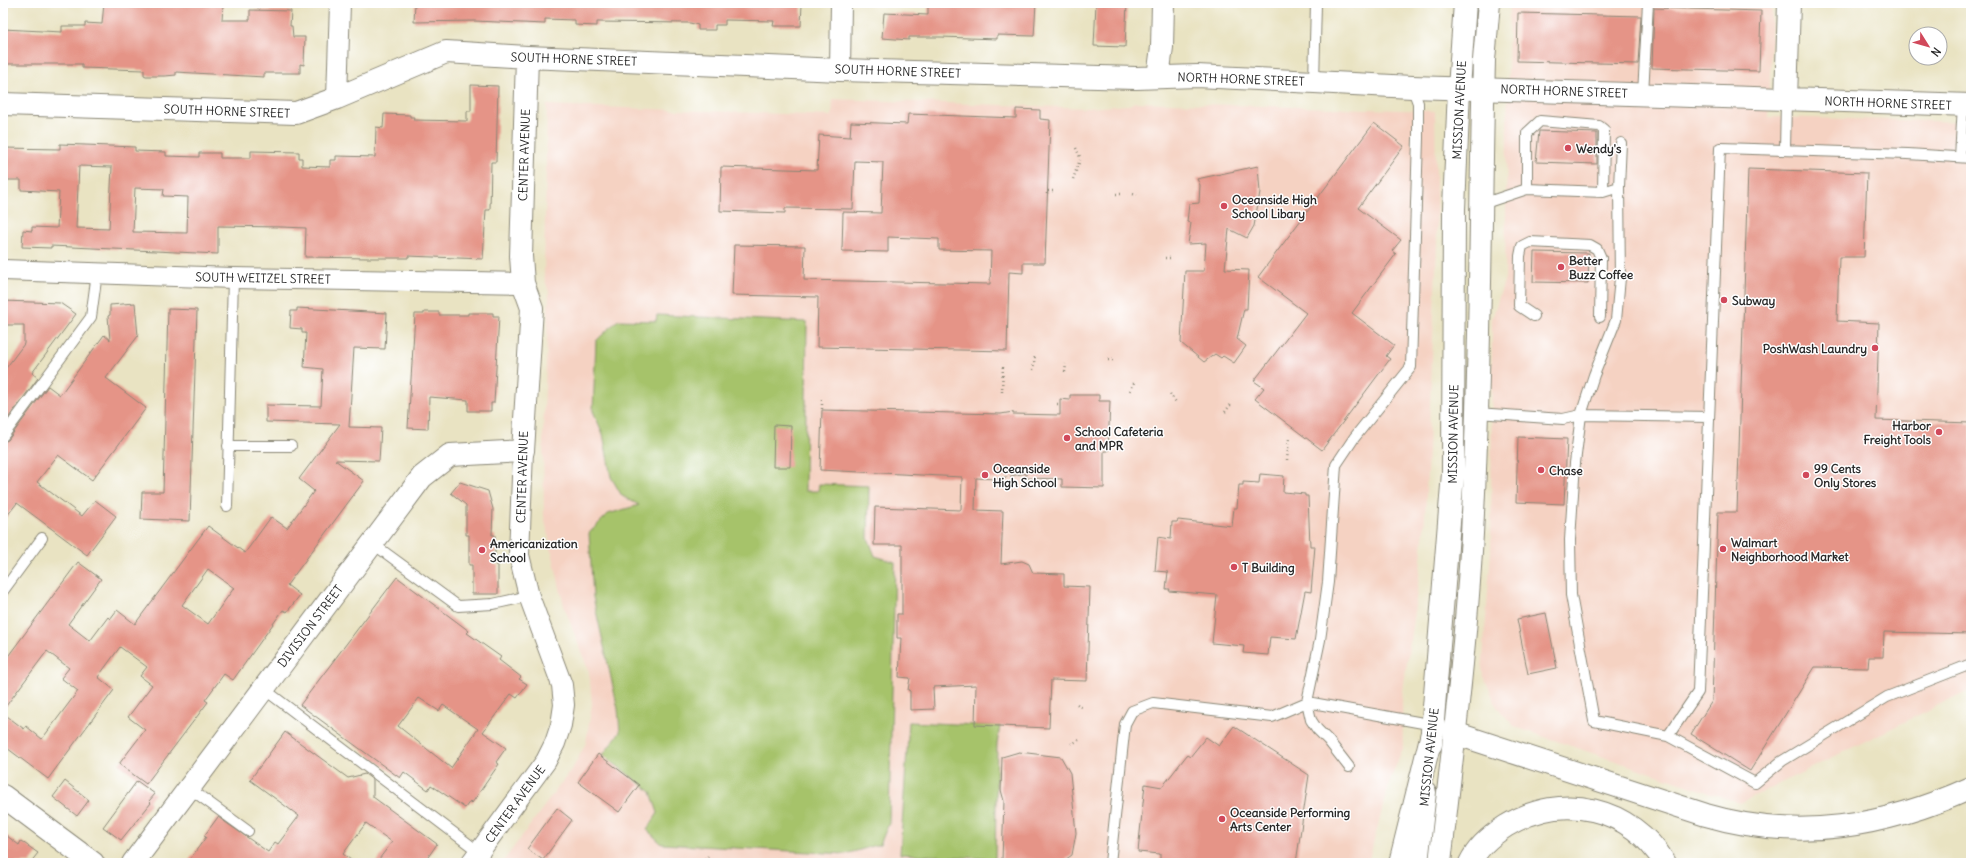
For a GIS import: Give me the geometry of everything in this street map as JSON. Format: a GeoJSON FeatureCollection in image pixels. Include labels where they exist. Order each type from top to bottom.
{"type":"FeatureCollection","features":[{"type":"Feature","properties":{"kind":"main road"},"geometry":{"type":"LineString","coordinates":[[1158,77],[1162,47],[1163,3]]}},
{"type":"Feature","properties":{"kind":"main road","name":"MISSION AVENUE"},"geometry":{"type":"LineString","coordinates":[[1417,863],[1434,725],[1453,473],[1455,310],[1454,209],[1459,88],[1465,3]]}},
{"type":"Feature","properties":{"kind":"main road","name":"MISSION AVENUE"},"geometry":{"type":"LineString","coordinates":[[1440,863],[1454,733],[1473,514],[1477,413],[1484,88],[1489,3]]}},
{"type":"Feature","properties":{"kind":"main road"},"geometry":{"type":"LineString","coordinates":[[1786,100],[1789,3]]}},
{"type":"Feature","properties":{"kind":"main road","name":"SOUTH HORNE STREET"},"geometry":{"type":"LineString","coordinates":[[3,104],[296,113],[337,98],[446,52],[527,57],[840,70],[1158,77]]}},
{"type":"Feature","properties":{"kind":"main road","name":"CENTER AVENUE"},"geometry":{"type":"LineString","coordinates":[[523,451],[532,308],[523,283],[521,256],[527,57]]}},
{"type":"Feature","properties":{"kind":"main road","name":"NORTH HORNE STREET"},"geometry":{"type":"LineString","coordinates":[[1158,77],[1197,76],[1412,87],[1484,88],[1786,100],[1967,105]]}},
{"type":"Feature","properties":{"kind":"main road"},"geometry":{"type":"LineString","coordinates":[[1455,310],[1465,338],[1465,405],[1470,410],[1477,413]]}},
{"type":"Feature","properties":{"kind":"main road","name":"DIVISION STREET"},"geometry":{"type":"LineString","coordinates":[[136,862],[189,788],[422,477],[450,455],[523,451]]}},
{"type":"Feature","properties":{"kind":"main road"},"geometry":{"type":"LineString","coordinates":[[1400,863],[1434,725],[1454,733],[1728,822],[1773,829],[1816,830],[1854,825],[1903,813],[1971,788]]}},
{"type":"Feature","properties":{"kind":"main road"},"geometry":{"type":"LineString","coordinates":[[3,796],[93,863]]}},
{"type":"Feature","properties":{"kind":"main road"},"geometry":{"type":"LineString","coordinates":[[1470,863],[1483,845],[1500,830],[1518,819],[1538,811],[1557,807],[1578,807],[1598,811],[1619,819],[1637,830],[1653,844],[1665,863]]}},
{"type":"Feature","properties":{"kind":"street"},"geometry":{"type":"LineString","coordinates":[[337,98],[340,3]]}},
{"type":"Feature","properties":{"kind":"street"},"geometry":{"type":"LineString","coordinates":[[840,3],[840,70]]}},
{"type":"Feature","properties":{"kind":"street","name":"SOUTH WEITZEL STREET"},"geometry":{"type":"LineString","coordinates":[[3,270],[233,278],[523,283]]}},
{"type":"Feature","properties":{"kind":"street","name":"CENTER AVENUE"},"geometry":{"type":"LineString","coordinates":[[475,858],[546,760],[555,743],[561,725],[564,705],[562,685],[529,596],[519,555],[523,451]]}},
{"type":"Feature","properties":{"kind":"lane"},"geometry":{"type":"LineString","coordinates":[[1314,82],[1316,3]]}},
{"type":"Feature","properties":{"kind":"lane"},"geometry":{"type":"LineString","coordinates":[[1643,94],[1648,3]]}},
{"type":"Feature","properties":{"kind":"lane"},"geometry":{"type":"LineString","coordinates":[[1349,767],[1328,740],[1317,729],[1312,720],[1307,702],[1316,661],[1328,582],[1332,497],[1336,465],[1354,438],[1376,414],[1411,367],[1418,138],[1418,103],[1412,87]]}},
{"type":"Feature","properties":{"kind":"lane"},"geometry":{"type":"LineString","coordinates":[[1785,150],[1786,100]]}},
{"type":"Feature","properties":{"kind":"lane"},"geometry":{"type":"LineString","coordinates":[[1960,157],[1967,105]]}},
{"type":"Feature","properties":{"kind":"lane"},"geometry":{"type":"LineString","coordinates":[[1527,189],[1527,133],[1540,121],[1599,126],[1604,130],[1603,192]]}},
{"type":"Feature","properties":{"kind":"lane"},"geometry":{"type":"LineString","coordinates":[[1621,143],[1619,187],[1620,278],[1616,320],[1594,375],[1581,415],[1575,463],[1570,540],[1571,595],[1594,721],[1668,736],[1755,783],[1782,761],[1887,697],[1971,664]]}},
{"type":"Feature","properties":{"kind":"lane"},"geometry":{"type":"LineString","coordinates":[[1668,736],[1698,692],[1720,148],[1971,158]]}},
{"type":"Feature","properties":{"kind":"lane"},"geometry":{"type":"LineString","coordinates":[[1482,204],[1527,189],[1603,192],[1619,187]]}},
{"type":"Feature","properties":{"kind":"lane"},"geometry":{"type":"LineString","coordinates":[[1534,316],[1519,306],[1520,256],[1522,246],[1530,242],[1590,245],[1597,249],[1601,258],[1600,317]]}},
{"type":"Feature","properties":{"kind":"lane"},"geometry":{"type":"LineString","coordinates":[[3,436],[91,317],[97,273]]}},
{"type":"Feature","properties":{"kind":"lane"},"geometry":{"type":"LineString","coordinates":[[227,506],[233,278]]}},
{"type":"Feature","properties":{"kind":"lane"},"geometry":{"type":"LineString","coordinates":[[1477,413],[1563,419],[1581,415],[1710,417]]}},
{"type":"Feature","properties":{"kind":"lane"},"geometry":{"type":"LineString","coordinates":[[228,446],[291,446]]}},
{"type":"Feature","properties":{"kind":"lane"},"geometry":{"type":"LineString","coordinates":[[3,591],[42,538]]}},
{"type":"Feature","properties":{"kind":"lane"},"geometry":{"type":"LineString","coordinates":[[372,543],[458,606],[493,604],[529,596]]}},
{"type":"Feature","properties":{"kind":"lane"},"geometry":{"type":"LineString","coordinates":[[264,689],[475,858]]}},
{"type":"Feature","properties":{"kind":"lane"},"geometry":{"type":"LineString","coordinates":[[1110,863],[1125,724],[1132,711],[1153,703],[1272,718],[1307,702],[1434,725]]}},
{"type":"Feature","properties":{"kind":"lane"},"geometry":{"type":"LineString","coordinates":[[189,788],[248,831]]}},
{"type":"Feature","properties":{"kind":"path"},"geometry":{"type":"LineString","coordinates":[[1073,179],[1080,158],[1076,148]]}},
{"type":"Feature","properties":{"kind":"path"},"geometry":{"type":"LineString","coordinates":[[1047,194],[1047,191],[1056,191]]}},
{"type":"Feature","properties":{"kind":"path"},"geometry":{"type":"LineString","coordinates":[[1116,194],[1122,194]]}},
{"type":"Feature","properties":{"kind":"path"},"geometry":{"type":"LineString","coordinates":[[1133,194],[1137,195]]}},
{"type":"Feature","properties":{"kind":"path"},"geometry":{"type":"LineString","coordinates":[[1165,258],[1172,258]]}},
{"type":"Feature","properties":{"kind":"path"},"geometry":{"type":"LineString","coordinates":[[1033,370],[1035,356]]}},
{"type":"Feature","properties":{"kind":"path"},"geometry":{"type":"LineString","coordinates":[[1108,360],[1114,360]]}},
{"type":"Feature","properties":{"kind":"path"},"geometry":{"type":"LineString","coordinates":[[1065,372],[1066,364]]}},
{"type":"Feature","properties":{"kind":"path"},"geometry":{"type":"LineString","coordinates":[[1002,392],[1003,365]]}},
{"type":"Feature","properties":{"kind":"path"},"geometry":{"type":"LineString","coordinates":[[1130,391],[1134,383]]}},
{"type":"Feature","properties":{"kind":"path"},"geometry":{"type":"LineString","coordinates":[[1170,394],[1176,402]]}},
{"type":"Feature","properties":{"kind":"path"},"geometry":{"type":"LineString","coordinates":[[822,399],[822,410]]}},
{"type":"Feature","properties":{"kind":"path"},"geometry":{"type":"LineString","coordinates":[[1225,412],[1232,403]]}},
{"type":"Feature","properties":{"kind":"path"},"geometry":{"type":"LineString","coordinates":[[1287,460],[1289,439]]}},
{"type":"Feature","properties":{"kind":"path"},"geometry":{"type":"LineString","coordinates":[[1077,704],[1082,708]]}},
{"type":"Feature","properties":{"kind":"path"},"geometry":{"type":"LineString","coordinates":[[1071,744],[1079,740]]}},
{"type":"Feature","properties":{"kind":"path"},"geometry":{"type":"LineString","coordinates":[[703,863],[708,856]]}},
{"type":"Feature","properties":{"kind":"shaded area"},"geometry":{"type":"Polygon","coordinates":[[[1509,3],[1772,3],[1769,117],[1971,122],[1971,689],[1740,803],[1515,727],[1497,707],[1482,672],[1491,551],[1492,319],[1505,278],[1509,3]]]}},
{"type":"Feature","properties":{"kind":"shaded area","name":"Oceanside High School"},"geometry":{"type":"Polygon","coordinates":[[[833,99],[1087,108],[1129,105],[1135,102],[1435,111],[1437,246],[1425,518],[1420,570],[1402,698],[1403,749],[1390,780],[1368,863],[502,863],[574,766],[586,743],[592,704],[589,672],[564,606],[544,516],[543,435],[549,292],[544,277],[547,105],[832,116],[833,99]]]}},
{"type":"Feature","properties":{"kind":"green space"},"geometry":{"type":"Polygon","coordinates":[[[657,315],[807,322],[805,491],[818,491],[819,484],[869,486],[868,538],[875,556],[895,562],[889,823],[880,844],[846,854],[662,844],[647,830],[658,813],[651,792],[603,755],[620,732],[618,709],[593,597],[589,533],[608,514],[639,505],[622,496],[611,477],[603,434],[593,411],[596,341],[618,320],[656,321],[657,315]]]}},
{"type":"Feature","properties":{"kind":"green space"},"geometry":{"type":"Polygon","coordinates":[[[909,722],[1000,726],[997,744],[995,859],[900,854],[909,722]]]}},
{"type":"Feature","properties":{"kind":"building"},"geometry":{"type":"Polygon","coordinates":[[[104,3],[223,5],[222,20],[250,20],[250,10],[291,11],[290,26],[292,26],[293,37],[305,37],[304,65],[300,64],[300,73],[264,73],[264,77],[176,72],[176,75],[146,76],[144,75],[144,70],[82,68],[82,64],[3,64],[3,29],[62,32],[62,26],[85,26],[85,23],[102,24],[104,3]]]}},
{"type":"Feature","properties":{"kind":"building"},"geometry":{"type":"Polygon","coordinates":[[[415,3],[802,3],[801,26],[773,26],[774,21],[725,20],[725,25],[715,25],[715,30],[698,30],[698,25],[690,23],[597,22],[597,26],[575,25],[575,20],[545,19],[545,24],[474,21],[414,22],[415,3]]]}},
{"type":"Feature","properties":{"kind":"building"},"geometry":{"type":"Polygon","coordinates":[[[928,3],[1036,3],[1034,36],[997,35],[997,39],[909,37],[909,40],[882,38],[884,13],[928,15],[928,3]]]}},
{"type":"Feature","properties":{"kind":"building"},"geometry":{"type":"Polygon","coordinates":[[[1096,3],[1127,3],[1125,47],[1094,46],[1096,3]]]}},
{"type":"Feature","properties":{"kind":"building"},"geometry":{"type":"Polygon","coordinates":[[[1654,8],[1761,11],[1759,71],[1652,68],[1654,8]]]}},
{"type":"Feature","properties":{"kind":"building"},"geometry":{"type":"Polygon","coordinates":[[[1518,13],[1641,16],[1638,64],[1517,61],[1518,13]]]}},
{"type":"Feature","properties":{"kind":"building"},"geometry":{"type":"Polygon","coordinates":[[[471,85],[498,86],[496,162],[491,162],[490,210],[486,210],[483,259],[408,256],[408,258],[305,257],[306,228],[282,227],[218,226],[218,254],[51,246],[51,248],[22,247],[23,230],[32,231],[32,227],[57,228],[59,192],[21,190],[21,180],[3,180],[3,148],[60,149],[60,144],[135,147],[135,151],[166,152],[166,156],[199,157],[199,153],[220,153],[220,158],[251,158],[251,151],[299,152],[299,158],[302,158],[302,166],[330,167],[330,160],[336,160],[336,156],[375,157],[376,127],[383,128],[384,114],[410,115],[410,117],[414,117],[413,120],[467,121],[467,111],[471,111],[471,85]],[[79,166],[76,228],[109,229],[112,167],[79,166]],[[135,188],[133,232],[187,233],[188,197],[163,196],[164,189],[135,188]]]}},
{"type":"Feature","properties":{"kind":"building"},"geometry":{"type":"Polygon","coordinates":[[[1016,109],[1040,110],[1040,119],[1050,120],[1045,263],[1023,263],[1023,273],[1009,272],[1007,351],[817,347],[818,297],[732,295],[734,245],[805,246],[804,280],[990,284],[991,251],[939,250],[939,239],[888,237],[888,252],[842,251],[843,212],[881,213],[883,162],[855,161],[853,209],[785,208],[785,213],[720,211],[721,167],[817,170],[819,135],[850,137],[851,122],[907,124],[908,114],[1016,118],[1016,109]]]}},
{"type":"Feature","properties":{"kind":"building"},"geometry":{"type":"Polygon","coordinates":[[[1374,123],[1404,146],[1358,208],[1401,240],[1392,251],[1396,254],[1352,313],[1394,345],[1386,356],[1390,359],[1322,450],[1255,399],[1264,388],[1254,381],[1306,313],[1258,277],[1374,123]]]}},
{"type":"Feature","properties":{"kind":"building","name":"Wendy's"},"geometry":{"type":"Polygon","coordinates":[[[1539,131],[1597,133],[1597,164],[1536,162],[1539,131]]]}},
{"type":"Feature","properties":{"kind":"building"},"geometry":{"type":"Polygon","coordinates":[[[1258,166],[1260,192],[1254,226],[1247,238],[1229,229],[1225,269],[1249,270],[1247,309],[1244,309],[1237,339],[1246,346],[1234,363],[1223,356],[1221,358],[1215,354],[1204,362],[1181,343],[1185,271],[1204,271],[1206,243],[1188,244],[1191,223],[1187,222],[1189,204],[1199,203],[1200,185],[1197,179],[1258,166]]]}},
{"type":"Feature","properties":{"kind":"building"},"geometry":{"type":"Polygon","coordinates":[[[1748,169],[1867,173],[1864,257],[1839,257],[1837,321],[1879,323],[1876,420],[1971,423],[1971,634],[1884,632],[1883,657],[1869,657],[1868,668],[1815,667],[1750,771],[1691,734],[1712,701],[1718,512],[1737,512],[1748,169]]]}},
{"type":"Feature","properties":{"kind":"building","name":"Better Buzz Coffee"},"geometry":{"type":"Polygon","coordinates":[[[1534,252],[1589,253],[1588,283],[1533,282],[1534,252]]]}},
{"type":"Feature","properties":{"kind":"building"},"geometry":{"type":"Polygon","coordinates":[[[3,301],[60,303],[76,314],[32,373],[38,378],[3,425],[3,372],[24,344],[24,325],[3,325],[3,301]]]}},
{"type":"Feature","properties":{"kind":"building"},"geometry":{"type":"Polygon","coordinates":[[[135,303],[138,336],[106,378],[146,408],[92,480],[58,455],[37,482],[82,516],[95,500],[116,516],[87,555],[17,503],[3,521],[3,442],[8,440],[48,386],[60,395],[104,335],[110,340],[108,316],[110,315],[110,305],[135,303]]]}},
{"type":"Feature","properties":{"kind":"building"},"geometry":{"type":"Polygon","coordinates":[[[297,308],[387,313],[385,349],[354,348],[349,427],[381,428],[379,461],[335,460],[364,481],[287,585],[300,595],[287,612],[283,610],[233,680],[224,674],[205,700],[208,702],[146,784],[119,764],[145,730],[128,717],[152,685],[140,676],[147,667],[120,647],[98,677],[114,690],[48,779],[3,745],[3,713],[24,729],[26,726],[42,739],[78,691],[61,678],[69,668],[47,651],[3,710],[3,663],[78,562],[101,579],[68,624],[90,641],[108,617],[110,619],[117,610],[135,624],[208,526],[245,553],[271,517],[287,528],[314,491],[299,479],[340,424],[266,422],[266,405],[321,406],[323,369],[304,367],[306,333],[302,333],[302,329],[290,328],[291,311],[297,311],[297,308]],[[208,569],[182,605],[208,624],[234,588],[208,569]]]}},
{"type":"Feature","properties":{"kind":"building"},"geometry":{"type":"Polygon","coordinates":[[[168,309],[197,310],[190,521],[141,519],[142,492],[163,492],[168,309]]]}},
{"type":"Feature","properties":{"kind":"building"},"geometry":{"type":"Polygon","coordinates":[[[424,312],[439,312],[439,315],[493,313],[493,316],[499,316],[494,403],[491,403],[491,411],[468,411],[468,400],[429,397],[428,429],[408,428],[415,314],[424,314],[424,312]]]}},
{"type":"Feature","properties":{"kind":"building"},"geometry":{"type":"Polygon","coordinates":[[[1070,395],[1099,395],[1099,401],[1110,401],[1108,451],[1104,451],[1104,488],[1062,487],[1062,479],[1026,478],[1026,473],[996,479],[976,478],[975,510],[1003,511],[1001,564],[1022,561],[1029,564],[1033,573],[1064,574],[1064,586],[1090,587],[1087,681],[1051,680],[1049,728],[975,725],[976,685],[933,687],[934,709],[910,710],[910,691],[908,690],[910,678],[899,677],[901,638],[897,638],[897,614],[902,614],[902,545],[874,545],[875,507],[961,510],[962,477],[820,470],[822,410],[1001,414],[1013,412],[1013,414],[1060,415],[1060,399],[1070,400],[1070,395]]]}},
{"type":"Feature","properties":{"kind":"building"},"geometry":{"type":"Polygon","coordinates":[[[774,425],[791,426],[790,467],[773,467],[774,425]]]}},
{"type":"Feature","properties":{"kind":"building","name":"Chase"},"geometry":{"type":"Polygon","coordinates":[[[1518,437],[1567,439],[1564,504],[1516,502],[1518,437]]]}},
{"type":"Feature","properties":{"kind":"building","name":"T Building"},"geometry":{"type":"Polygon","coordinates":[[[1260,474],[1284,476],[1283,492],[1305,494],[1305,496],[1308,496],[1310,546],[1315,546],[1311,592],[1305,591],[1296,639],[1270,637],[1268,655],[1243,653],[1244,646],[1212,643],[1217,595],[1169,591],[1170,589],[1166,589],[1168,572],[1155,571],[1158,537],[1171,539],[1172,522],[1177,522],[1178,520],[1232,526],[1234,508],[1237,508],[1239,485],[1243,485],[1243,482],[1259,483],[1260,474]]]}},
{"type":"Feature","properties":{"kind":"building","name":"Americanization School"},"geometry":{"type":"Polygon","coordinates":[[[460,482],[488,491],[493,509],[492,535],[495,535],[495,565],[498,565],[498,594],[472,594],[472,565],[469,565],[469,535],[466,535],[466,505],[451,493],[460,482]]]}},
{"type":"Feature","properties":{"kind":"building"},"geometry":{"type":"Polygon","coordinates":[[[397,577],[469,631],[467,633],[501,657],[499,660],[521,677],[519,679],[527,684],[517,698],[511,694],[483,732],[506,748],[496,762],[499,764],[472,803],[470,801],[465,808],[431,785],[428,790],[404,772],[400,778],[300,705],[397,577]],[[419,698],[398,726],[451,768],[478,729],[443,705],[439,711],[419,698]]]}},
{"type":"Feature","properties":{"kind":"building"},"geometry":{"type":"Polygon","coordinates":[[[1546,613],[1557,668],[1528,674],[1517,619],[1546,613]]]}},
{"type":"Feature","properties":{"kind":"building","name":"Oceanside Performing Arts Center"},"geometry":{"type":"Polygon","coordinates":[[[1234,726],[1309,775],[1296,863],[1160,863],[1160,854],[1138,852],[1145,784],[1162,787],[1187,755],[1190,757],[1206,737],[1219,746],[1234,726]]]}},
{"type":"Feature","properties":{"kind":"building"},"geometry":{"type":"Polygon","coordinates":[[[285,732],[348,778],[365,774],[373,780],[373,797],[437,844],[424,863],[376,863],[392,842],[366,823],[343,854],[355,863],[187,863],[206,837],[204,836],[218,817],[268,852],[275,842],[278,844],[299,816],[250,780],[285,732]]]}},
{"type":"Feature","properties":{"kind":"building"},"geometry":{"type":"Polygon","coordinates":[[[1019,752],[1061,757],[1070,773],[1076,833],[1072,855],[1062,862],[1015,863],[1002,860],[1004,801],[1001,790],[1002,757],[1019,752]]]}},
{"type":"Feature","properties":{"kind":"building"},"geometry":{"type":"Polygon","coordinates":[[[598,754],[639,785],[619,812],[578,782],[598,754]]]}},
{"type":"Feature","properties":{"kind":"building"},"geometry":{"type":"Polygon","coordinates":[[[65,781],[89,800],[77,816],[53,797],[65,781]]]}},
{"type":"Feature","properties":{"kind":"building"},"geometry":{"type":"Polygon","coordinates":[[[137,781],[155,794],[149,801],[151,803],[121,840],[103,827],[137,781]]]}},
{"type":"Feature","properties":{"kind":"building"},"geometry":{"type":"Polygon","coordinates":[[[557,808],[572,820],[543,860],[527,849],[557,808]]]}},
{"type":"Feature","properties":{"kind":"building"},"geometry":{"type":"Polygon","coordinates":[[[3,833],[19,845],[21,841],[38,853],[30,863],[3,863],[3,833]]]}},
{"type":"Feature","properties":{"kind":"place","name":"Wendy's"},"geometry":{"type":"Point","coordinates":[1568,148]}},
{"type":"Feature","properties":{"kind":"place","name":"Oceanside High School Libary"},"geometry":{"type":"Point","coordinates":[1224,206]}},
{"type":"Feature","properties":{"kind":"place","name":"Better Buzz Coffee"},"geometry":{"type":"Point","coordinates":[1561,267]}},
{"type":"Feature","properties":{"kind":"place","name":"Subway"},"geometry":{"type":"Point","coordinates":[1724,300]}},
{"type":"Feature","properties":{"kind":"place","name":"PoshWash Laundry"},"geometry":{"type":"Point","coordinates":[1875,348]}},
{"type":"Feature","properties":{"kind":"place","name":"Harbor Freight Tools"},"geometry":{"type":"Point","coordinates":[1939,432]}},
{"type":"Feature","properties":{"kind":"place","name":"School Cafeteria and MPR"},"geometry":{"type":"Point","coordinates":[1067,438]}},
{"type":"Feature","properties":{"kind":"place","name":"Chase"},"geometry":{"type":"Point","coordinates":[1541,470]}},
{"type":"Feature","properties":{"kind":"place","name":"Oceanside High School"},"geometry":{"type":"Point","coordinates":[985,475]}},
{"type":"Feature","properties":{"kind":"place","name":"99 Cents Only Stores"},"geometry":{"type":"Point","coordinates":[1806,475]}},
{"type":"Feature","properties":{"kind":"place","name":"Walmart Neighborhood Market"},"geometry":{"type":"Point","coordinates":[1723,549]}},
{"type":"Feature","properties":{"kind":"place","name":"Americanization School"},"geometry":{"type":"Point","coordinates":[482,550]}},
{"type":"Feature","properties":{"kind":"place","name":"T Building"},"geometry":{"type":"Point","coordinates":[1234,567]}},
{"type":"Feature","properties":{"kind":"place","name":"Oceanside Performing Arts Center"},"geometry":{"type":"Point","coordinates":[1222,819]}}]}
